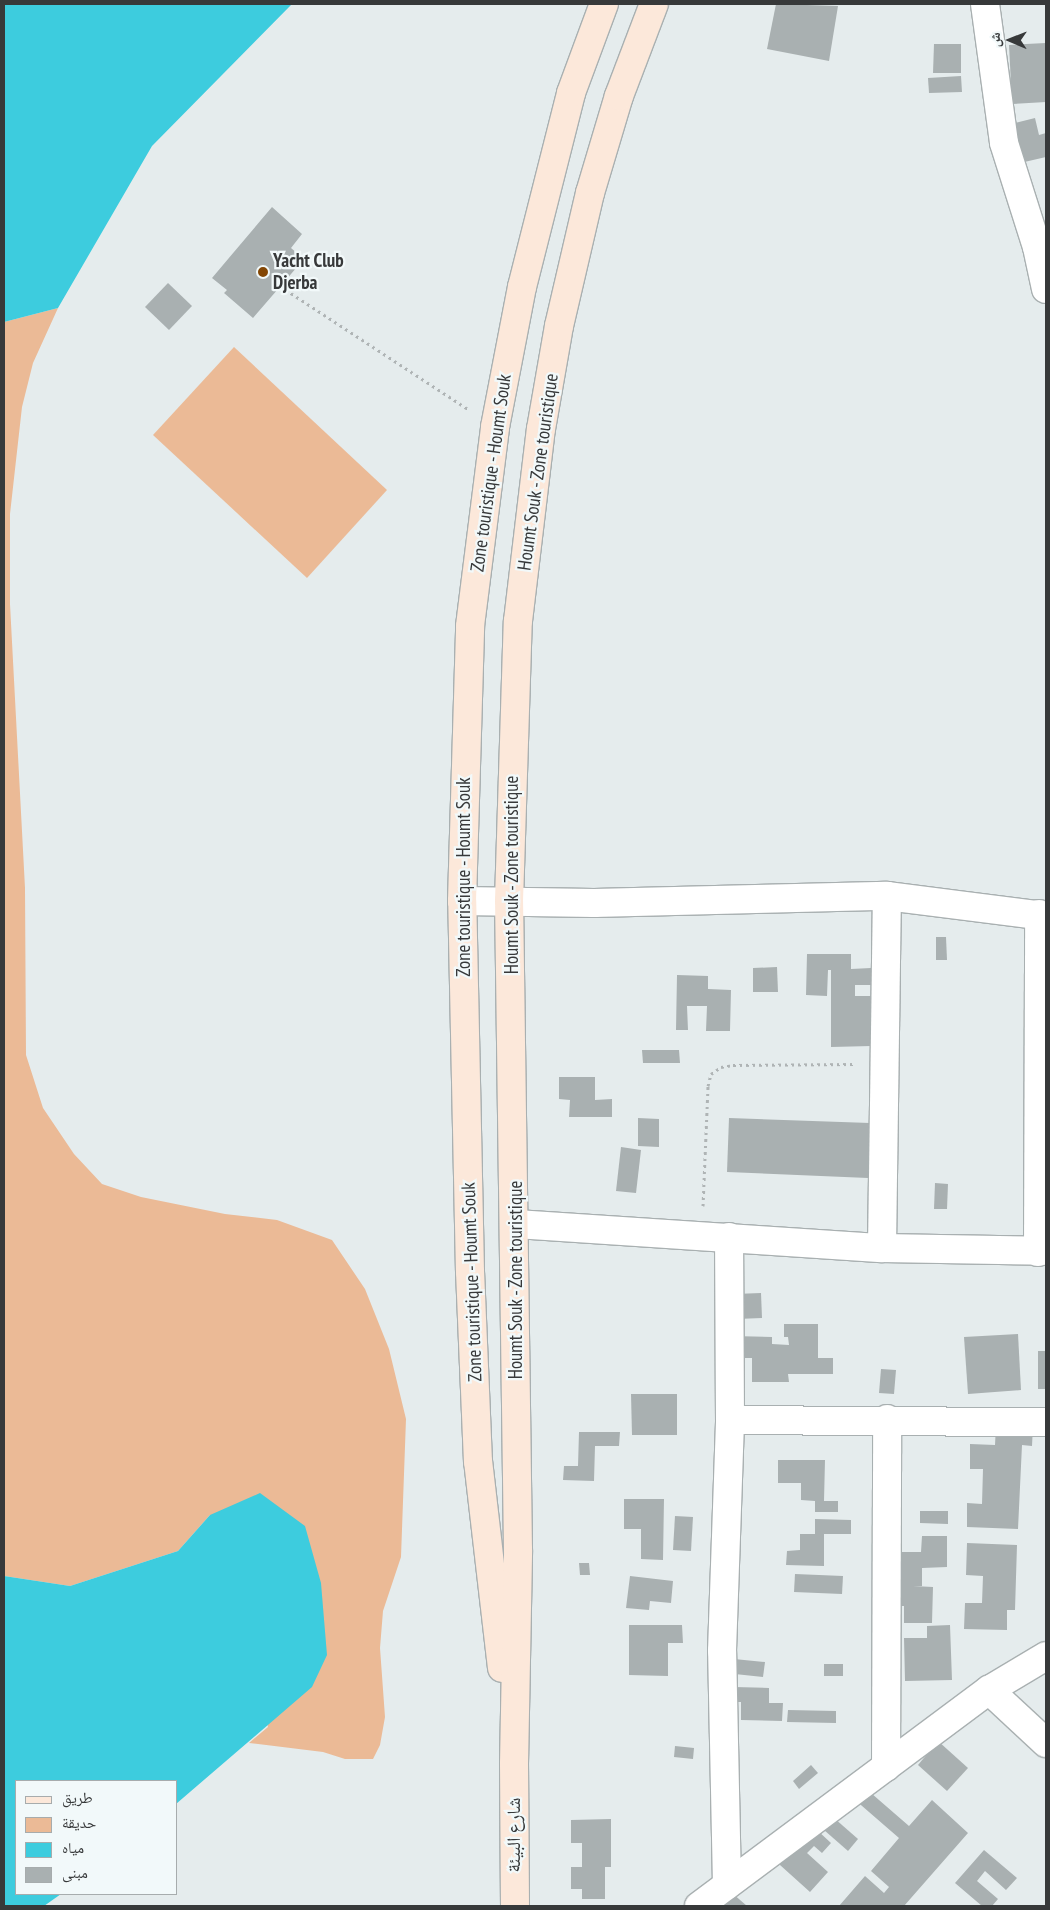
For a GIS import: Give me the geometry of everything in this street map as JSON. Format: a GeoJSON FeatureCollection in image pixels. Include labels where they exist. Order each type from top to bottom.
{"type":"FeatureCollection","features":[{"type":"Feature","properties":{"kind":"main road","name":"Zone touristique - Houmt Souk"},"geometry":{"type":"LineString","coordinates":[[514,1764],[478,1462],[462,901],[470,626],[495,427],[547,185],[571,93],[604,4]]}},
{"type":"Feature","properties":{"kind":"main road","name":"Houmt Souk - Zone touristique"},"geometry":{"type":"LineString","coordinates":[[514,1764],[518,1550],[516,1224],[510,901],[518,621],[541,429],[560,326],[590,193],[619,96],[654,4]]}},
{"type":"Feature","properties":{"kind":"main road","name":"شارع البيئة"},"geometry":{"type":"LineString","coordinates":[[514,1764],[515,1906]]}},
{"type":"Feature","properties":{"kind":"street"},"geometry":{"type":"LineString","coordinates":[[985,4],[1004,143],[1037,247],[1046,289]]}},
{"type":"Feature","properties":{"kind":"street"},"geometry":{"type":"LineString","coordinates":[[882,1248],[887,896]]}},
{"type":"Feature","properties":{"kind":"street"},"geometry":{"type":"LineString","coordinates":[[462,901],[594,903],[887,896],[1043,915],[1042,1252],[882,1248],[516,1224]]}},
{"type":"Feature","properties":{"kind":"street"},"geometry":{"type":"LineString","coordinates":[[727,1885],[722,1651],[730,1420],[729,1237]]}},
{"type":"Feature","properties":{"kind":"street"},"geometry":{"type":"LineString","coordinates":[[730,1420],[887,1419],[1046,1422]]}},
{"type":"Feature","properties":{"kind":"street"},"geometry":{"type":"LineString","coordinates":[[886,1767],[887,1419]]}},
{"type":"Feature","properties":{"kind":"street"},"geometry":{"type":"LineString","coordinates":[[699,1906],[989,1690],[1046,1656]]}},
{"type":"Feature","properties":{"kind":"street"},"geometry":{"type":"LineString","coordinates":[[989,1690],[1046,1743]]}},
{"type":"Feature","properties":{"kind":"path"},"geometry":{"type":"LineString","coordinates":[[280,286],[495,427]]}},
{"type":"Feature","properties":{"kind":"path"},"geometry":{"type":"LineString","coordinates":[[702,1236],[708,1086],[712,1074],[721,1067],[733,1065],[886,1064]]}},
{"type":"Feature","properties":{"kind":"green space"},"geometry":{"type":"Polygon","coordinates":[[[58,308],[33,363],[22,407],[10,514],[10,604],[25,888],[26,1055],[43,1108],[74,1154],[102,1184],[141,1197],[225,1214],[277,1220],[332,1240],[365,1289],[389,1349],[406,1419],[401,1557],[383,1611],[380,1648],[385,1717],[380,1745],[373,1759],[345,1759],[323,1752],[249,1743],[268,1727],[210,1515],[178,1551],[70,1586],[4,1576],[4,322],[58,308]]]}},
{"type":"Feature","properties":{"kind":"green space"},"geometry":{"type":"Polygon","coordinates":[[[234,347],[387,490],[307,578],[153,435],[234,347]]]}},
{"type":"Feature","properties":{"kind":"water"},"geometry":{"type":"Polygon","coordinates":[[[4,4],[292,4],[152,146],[58,308],[4,322],[4,4]]]}},
{"type":"Feature","properties":{"kind":"water"},"geometry":{"type":"Polygon","coordinates":[[[260,1493],[305,1526],[321,1583],[327,1655],[312,1687],[178,1802],[178,1780],[15,1780],[15,1895],[60,1895],[44,1906],[4,1906],[4,1576],[70,1586],[178,1551],[210,1515],[260,1493]]]}},
{"type":"Feature","properties":{"kind":"building"},"geometry":{"type":"Polygon","coordinates":[[[776,4],[838,6],[829,61],[767,49],[776,4]]]}},
{"type":"Feature","properties":{"kind":"building"},"geometry":{"type":"Polygon","coordinates":[[[1046,43],[1046,102],[1012,104],[1009,45],[1046,43]]]}},
{"type":"Feature","properties":{"kind":"building"},"geometry":{"type":"Polygon","coordinates":[[[934,44],[961,44],[961,73],[933,73],[934,44]]]}},
{"type":"Feature","properties":{"kind":"building"},"geometry":{"type":"Polygon","coordinates":[[[961,76],[962,92],[929,93],[928,78],[961,76]]]}},
{"type":"Feature","properties":{"kind":"building"},"geometry":{"type":"Polygon","coordinates":[[[1035,118],[1039,135],[1046,133],[1046,157],[1020,163],[1011,124],[1035,118]]]}},
{"type":"Feature","properties":{"kind":"building"},"geometry":{"type":"Polygon","coordinates":[[[272,207],[302,234],[291,248],[304,259],[253,318],[224,293],[227,290],[212,278],[272,207]]]}},
{"type":"Feature","properties":{"kind":"building"},"geometry":{"type":"Polygon","coordinates":[[[168,283],[192,306],[169,330],[145,307],[168,283]]]}},
{"type":"Feature","properties":{"kind":"building"},"geometry":{"type":"Polygon","coordinates":[[[936,937],[946,937],[947,960],[936,960],[936,937]]]}},
{"type":"Feature","properties":{"kind":"building"},"geometry":{"type":"Polygon","coordinates":[[[807,954],[851,954],[851,969],[871,968],[871,985],[855,985],[855,996],[871,996],[871,1046],[831,1047],[831,970],[828,970],[827,996],[806,995],[807,954]]]}},
{"type":"Feature","properties":{"kind":"building"},"geometry":{"type":"Polygon","coordinates":[[[777,967],[778,992],[753,992],[753,968],[777,967]]]}},
{"type":"Feature","properties":{"kind":"building"},"geometry":{"type":"Polygon","coordinates":[[[677,975],[708,976],[708,989],[731,990],[730,1031],[706,1031],[707,1006],[687,1006],[688,1030],[676,1030],[677,975]]]}},
{"type":"Feature","properties":{"kind":"building"},"geometry":{"type":"Polygon","coordinates":[[[642,1050],[679,1050],[680,1063],[643,1063],[642,1050]]]}},
{"type":"Feature","properties":{"kind":"building"},"geometry":{"type":"Polygon","coordinates":[[[559,1077],[595,1077],[595,1100],[612,1099],[612,1117],[569,1117],[570,1100],[559,1099],[559,1077]]]}},
{"type":"Feature","properties":{"kind":"building"},"geometry":{"type":"Polygon","coordinates":[[[638,1118],[659,1119],[659,1147],[638,1146],[638,1118]]]}},
{"type":"Feature","properties":{"kind":"building"},"geometry":{"type":"Polygon","coordinates":[[[729,1118],[870,1123],[868,1178],[727,1172],[729,1118]]]}},
{"type":"Feature","properties":{"kind":"building"},"geometry":{"type":"Polygon","coordinates":[[[621,1147],[641,1150],[636,1193],[616,1191],[621,1147]]]}},
{"type":"Feature","properties":{"kind":"building"},"geometry":{"type":"Polygon","coordinates":[[[935,1183],[948,1184],[947,1209],[934,1209],[935,1183]]]}},
{"type":"Feature","properties":{"kind":"building"},"geometry":{"type":"Polygon","coordinates":[[[761,1293],[762,1318],[737,1319],[735,1294],[761,1293]]]}},
{"type":"Feature","properties":{"kind":"building"},"geometry":{"type":"Polygon","coordinates":[[[784,1324],[818,1324],[818,1358],[833,1358],[833,1374],[788,1374],[789,1382],[752,1382],[752,1358],[732,1358],[732,1336],[772,1337],[772,1344],[789,1345],[788,1337],[784,1337],[784,1324]]]}},
{"type":"Feature","properties":{"kind":"building"},"geometry":{"type":"Polygon","coordinates":[[[1018,1334],[1021,1390],[968,1394],[964,1337],[1018,1334]]]}},
{"type":"Feature","properties":{"kind":"building"},"geometry":{"type":"Polygon","coordinates":[[[1038,1351],[1046,1351],[1046,1389],[1038,1389],[1038,1351]]]}},
{"type":"Feature","properties":{"kind":"building"},"geometry":{"type":"Polygon","coordinates":[[[881,1369],[896,1370],[894,1394],[879,1393],[881,1369]]]}},
{"type":"Feature","properties":{"kind":"building"},"geometry":{"type":"Polygon","coordinates":[[[631,1394],[677,1394],[677,1435],[632,1435],[631,1394]]]}},
{"type":"Feature","properties":{"kind":"building"},"geometry":{"type":"Polygon","coordinates":[[[996,1425],[1033,1426],[1032,1446],[1022,1445],[1018,1529],[967,1527],[967,1503],[982,1504],[983,1469],[970,1469],[970,1444],[995,1445],[996,1425]]]}},
{"type":"Feature","properties":{"kind":"building"},"geometry":{"type":"Polygon","coordinates":[[[579,1432],[620,1432],[619,1446],[595,1446],[594,1481],[563,1480],[564,1466],[578,1466],[579,1432]]]}},
{"type":"Feature","properties":{"kind":"building"},"geometry":{"type":"Polygon","coordinates":[[[778,1460],[825,1460],[824,1501],[838,1501],[838,1512],[815,1512],[815,1501],[801,1500],[801,1483],[778,1483],[778,1460]]]}},
{"type":"Feature","properties":{"kind":"building"},"geometry":{"type":"Polygon","coordinates":[[[624,1499],[664,1499],[663,1560],[641,1559],[641,1529],[624,1529],[624,1499]]]}},
{"type":"Feature","properties":{"kind":"building"},"geometry":{"type":"Polygon","coordinates":[[[920,1511],[948,1511],[948,1524],[920,1523],[920,1511]]]}},
{"type":"Feature","properties":{"kind":"building"},"geometry":{"type":"Polygon","coordinates":[[[675,1516],[693,1517],[691,1551],[673,1550],[675,1516]]]}},
{"type":"Feature","properties":{"kind":"building"},"geometry":{"type":"Polygon","coordinates":[[[815,1519],[851,1520],[851,1534],[824,1534],[824,1566],[786,1565],[787,1551],[800,1550],[800,1534],[815,1534],[815,1519]]]}},
{"type":"Feature","properties":{"kind":"building"},"geometry":{"type":"Polygon","coordinates":[[[922,1536],[947,1536],[947,1567],[922,1568],[922,1586],[913,1586],[933,1587],[932,1623],[904,1623],[904,1606],[899,1606],[899,1552],[921,1552],[922,1536]]]}},
{"type":"Feature","properties":{"kind":"building"},"geometry":{"type":"Polygon","coordinates":[[[967,1543],[1017,1545],[1015,1610],[1007,1610],[1007,1630],[964,1629],[965,1603],[982,1603],[983,1576],[966,1575],[967,1543]]]}},
{"type":"Feature","properties":{"kind":"building"},"geometry":{"type":"Polygon","coordinates":[[[579,1563],[589,1563],[590,1575],[580,1575],[579,1563]]]}},
{"type":"Feature","properties":{"kind":"building"},"geometry":{"type":"Polygon","coordinates":[[[795,1574],[843,1576],[842,1594],[794,1592],[795,1574]]]}},
{"type":"Feature","properties":{"kind":"building"},"geometry":{"type":"Polygon","coordinates":[[[630,1576],[673,1581],[671,1603],[650,1601],[649,1610],[626,1608],[630,1576]]]}},
{"type":"Feature","properties":{"kind":"building"},"geometry":{"type":"Polygon","coordinates":[[[629,1625],[682,1625],[683,1643],[668,1643],[668,1676],[629,1675],[629,1625]]]}},
{"type":"Feature","properties":{"kind":"building"},"geometry":{"type":"Polygon","coordinates":[[[950,1625],[952,1680],[905,1681],[904,1638],[927,1638],[927,1626],[950,1625]]]}},
{"type":"Feature","properties":{"kind":"building"},"geometry":{"type":"Polygon","coordinates":[[[734,1659],[765,1662],[763,1677],[716,1672],[734,1659]]]}},
{"type":"Feature","properties":{"kind":"building"},"geometry":{"type":"Polygon","coordinates":[[[824,1664],[843,1664],[843,1676],[824,1676],[824,1664]]]}},
{"type":"Feature","properties":{"kind":"building"},"geometry":{"type":"Polygon","coordinates":[[[734,1687],[769,1688],[769,1703],[783,1703],[782,1721],[741,1720],[741,1702],[733,1702],[734,1687]]]}},
{"type":"Feature","properties":{"kind":"building"},"geometry":{"type":"Polygon","coordinates":[[[788,1710],[836,1711],[836,1723],[787,1722],[788,1710]]]}},
{"type":"Feature","properties":{"kind":"building"},"geometry":{"type":"Polygon","coordinates":[[[938,1741],[968,1768],[947,1791],[918,1765],[938,1741]]]}},
{"type":"Feature","properties":{"kind":"building"},"geometry":{"type":"Polygon","coordinates":[[[675,1746],[694,1748],[693,1759],[674,1757],[675,1746]]]}},
{"type":"Feature","properties":{"kind":"building"},"geometry":{"type":"Polygon","coordinates":[[[811,1765],[818,1773],[799,1789],[793,1781],[811,1765]]]}},
{"type":"Feature","properties":{"kind":"building"},"geometry":{"type":"Polygon","coordinates":[[[864,1787],[909,1826],[932,1800],[968,1833],[904,1906],[839,1906],[865,1876],[884,1893],[889,1887],[871,1871],[899,1838],[854,1799],[864,1787]]]}},
{"type":"Feature","properties":{"kind":"building"},"geometry":{"type":"Polygon","coordinates":[[[826,1811],[858,1839],[848,1851],[816,1823],[826,1811]]]}},
{"type":"Feature","properties":{"kind":"building"},"geometry":{"type":"Polygon","coordinates":[[[804,1818],[831,1843],[822,1853],[814,1846],[807,1853],[828,1872],[810,1892],[770,1856],[804,1818]]]}},
{"type":"Feature","properties":{"kind":"building"},"geometry":{"type":"Polygon","coordinates":[[[611,1819],[611,1867],[605,1867],[605,1899],[582,1899],[582,1889],[571,1889],[571,1867],[582,1867],[582,1843],[571,1843],[571,1820],[611,1819]]]}},
{"type":"Feature","properties":{"kind":"building"},"geometry":{"type":"Polygon","coordinates":[[[984,1850],[1017,1878],[1006,1890],[985,1871],[977,1881],[998,1899],[992,1906],[982,1906],[955,1883],[984,1850]]]}},
{"type":"Feature","properties":{"kind":"building"},"geometry":{"type":"Polygon","coordinates":[[[732,1893],[747,1906],[721,1906],[732,1893]]]}},
{"type":"Feature","properties":{"kind":"place","name":"Yacht Club Djerba"},"geometry":{"type":"Point","coordinates":[263,272]}}]}
